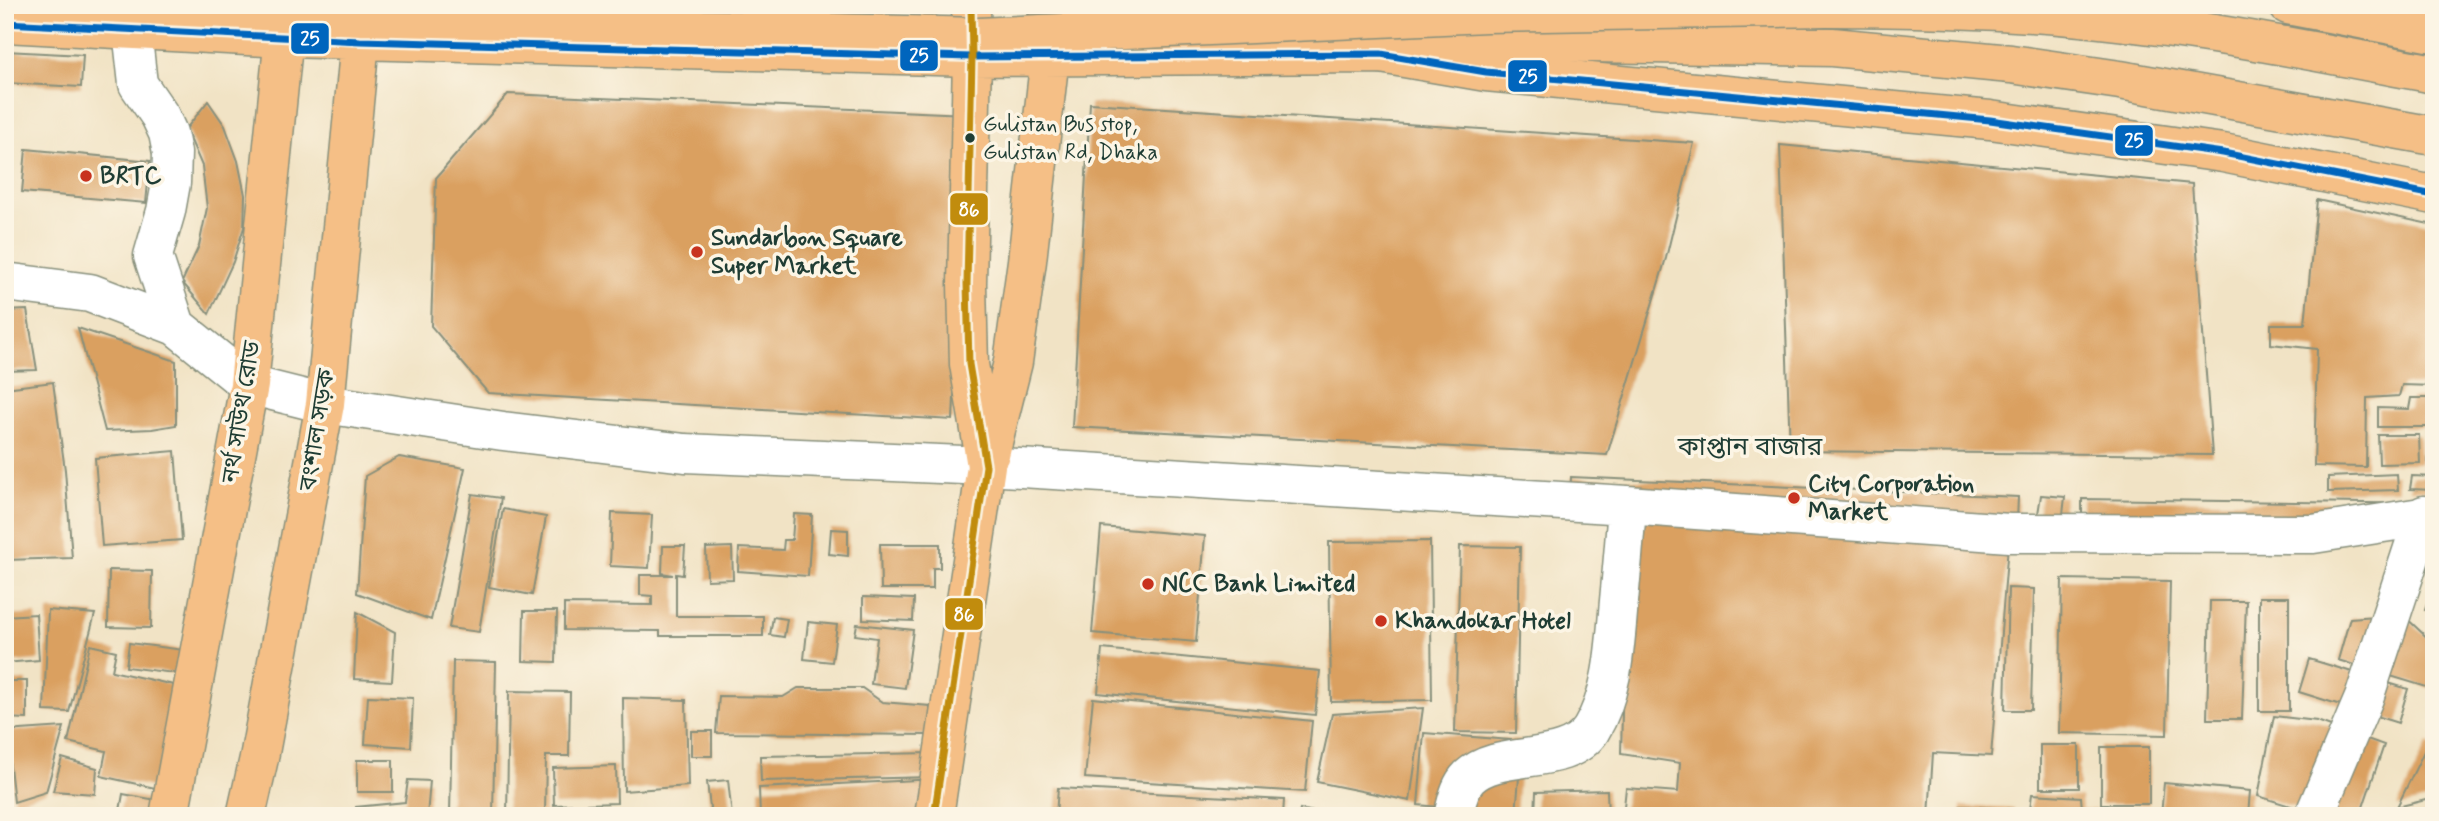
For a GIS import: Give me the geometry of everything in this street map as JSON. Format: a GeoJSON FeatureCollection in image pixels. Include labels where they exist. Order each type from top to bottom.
{"type":"FeatureCollection","features":[{"type":"Feature","properties":{"kind":"main road"},"geometry":{"type":"LineString","coordinates":[[28,5],[272,17],[978,37],[1486,13],[1923,7],[2081,16],[2257,41],[2434,74]]}},
{"type":"Feature","properties":{"kind":"main road"},"geometry":{"type":"LineString","coordinates":[[681,5],[792,10],[954,12],[1143,5]]}},
{"type":"Feature","properties":{"kind":"main road"},"geometry":{"type":"LineString","coordinates":[[971,5],[967,284],[969,364],[986,466]]}},
{"type":"Feature","properties":{"kind":"main road"},"geometry":{"type":"LineString","coordinates":[[934,816],[986,466],[1013,362],[1050,56],[1048,5]]}},
{"type":"Feature","properties":{"kind":"main road"},"geometry":{"type":"LineString","coordinates":[[2287,5],[2434,33]]}},
{"type":"Feature","properties":{"kind":"main road"},"geometry":{"type":"LineString","coordinates":[[5,23],[132,30],[286,22],[361,23],[972,57],[1381,54],[1450,45],[1528,42],[1832,47],[1950,57],[2120,80],[2434,136]]}},
{"type":"Feature","properties":{"kind":"main road","name":"নর্থ সাউথ রোড"},"geometry":{"type":"LineString","coordinates":[[169,816],[249,384],[286,22]]}},
{"type":"Feature","properties":{"kind":"main road","name":"বংশাল সড়ক"},"geometry":{"type":"LineString","coordinates":[[246,816],[260,758],[325,404],[361,23]]}},
{"type":"Feature","properties":{"kind":"main road"},"geometry":{"type":"LineString","coordinates":[[1381,54],[1486,72],[1990,120],[2223,153],[2434,195]]}},
{"type":"Feature","properties":{"kind":"street"},"geometry":{"type":"LineString","coordinates":[[132,30],[138,84],[160,116],[173,153],[166,211],[153,256],[176,326]]}},
{"type":"Feature","properties":{"kind":"street"},"geometry":{"type":"LineString","coordinates":[[5,282],[90,293],[176,326],[249,384],[325,404],[503,431],[685,453],[986,466],[1628,505],[2009,533],[2313,534],[2429,515],[2364,698],[2314,816]]}},
{"type":"Feature","properties":{"kind":"street"},"geometry":{"type":"LineString","coordinates":[[1453,816],[1460,789],[1470,776],[1487,767],[1572,747],[1590,731],[1604,700],[1614,658],[1628,505]]}},
{"type":"Feature","properties":{"kind":"building"},"geometry":{"type":"Polygon","coordinates":[[[5,51],[83,55],[81,87],[5,83],[5,51]]]}},
{"type":"Feature","properties":{"kind":"building","name":"Sundarbon Square Super Market"},"geometry":{"type":"Polygon","coordinates":[[[508,94],[966,114],[953,420],[488,393],[431,326],[436,178],[508,94]]]}},
{"type":"Feature","properties":{"kind":"building"},"geometry":{"type":"Polygon","coordinates":[[[208,101],[225,126],[238,161],[245,195],[244,227],[233,262],[209,314],[182,282],[199,246],[207,208],[202,166],[186,129],[208,101]]]}},
{"type":"Feature","properties":{"kind":"building"},"geometry":{"type":"Polygon","coordinates":[[[1090,103],[1694,143],[1666,258],[1607,455],[1072,427],[1090,103]]]}},
{"type":"Feature","properties":{"kind":"building"},"geometry":{"type":"Polygon","coordinates":[[[1780,145],[2192,184],[2212,455],[1790,451],[1780,145]]]}},
{"type":"Feature","properties":{"kind":"building","name":"BRTC"},"geometry":{"type":"Polygon","coordinates":[[[26,149],[150,161],[146,203],[22,192],[26,149]]]}},
{"type":"Feature","properties":{"kind":"building"},"geometry":{"type":"Polygon","coordinates":[[[2317,200],[2434,225],[2434,386],[2402,385],[2399,396],[2367,398],[2366,467],[2314,466],[2317,349],[2271,344],[2271,324],[2305,324],[2317,200]]]}},
{"type":"Feature","properties":{"kind":"building"},"geometry":{"type":"Polygon","coordinates":[[[27,310],[37,370],[5,371],[5,311],[27,310]]]}},
{"type":"Feature","properties":{"kind":"building"},"geometry":{"type":"Polygon","coordinates":[[[78,328],[176,361],[176,425],[105,431],[78,328]]]}},
{"type":"Feature","properties":{"kind":"building"},"geometry":{"type":"Polygon","coordinates":[[[53,382],[65,470],[72,558],[5,560],[5,388],[53,382]]]}},
{"type":"Feature","properties":{"kind":"building"},"geometry":{"type":"Polygon","coordinates":[[[2411,398],[2434,398],[2434,427],[2378,427],[2378,408],[2409,409],[2411,398]]]}},
{"type":"Feature","properties":{"kind":"building"},"geometry":{"type":"Polygon","coordinates":[[[2434,429],[2434,464],[2428,462],[2434,429]]]}},
{"type":"Feature","properties":{"kind":"building"},"geometry":{"type":"Polygon","coordinates":[[[2378,435],[2419,435],[2420,463],[2379,464],[2378,435]]]}},
{"type":"Feature","properties":{"kind":"building"},"geometry":{"type":"Polygon","coordinates":[[[175,451],[182,540],[102,546],[95,458],[175,451]]]}},
{"type":"Feature","properties":{"kind":"building"},"geometry":{"type":"Polygon","coordinates":[[[399,457],[465,468],[431,620],[357,593],[365,476],[399,457]]]}},
{"type":"Feature","properties":{"kind":"building"},"geometry":{"type":"Polygon","coordinates":[[[2397,474],[2398,490],[2328,492],[2328,477],[2397,474]]]}},
{"type":"Feature","properties":{"kind":"building"},"geometry":{"type":"Polygon","coordinates":[[[2412,476],[2434,477],[2434,490],[2410,489],[2412,476]]]}},
{"type":"Feature","properties":{"kind":"building","name":"City Corporation Market"},"geometry":{"type":"Polygon","coordinates":[[[1571,477],[2018,497],[2017,521],[1570,499],[1571,477]]]}},
{"type":"Feature","properties":{"kind":"building"},"geometry":{"type":"Polygon","coordinates":[[[472,494],[501,498],[479,632],[449,628],[472,494]]]}},
{"type":"Feature","properties":{"kind":"building","name":"City Corporation Market"},"geometry":{"type":"Polygon","coordinates":[[[2041,495],[2065,497],[2062,523],[2037,520],[2041,495]]]}},
{"type":"Feature","properties":{"kind":"building"},"geometry":{"type":"Polygon","coordinates":[[[2082,499],[2434,504],[2434,524],[2082,520],[2082,499]]]}},
{"type":"Feature","properties":{"kind":"building"},"geometry":{"type":"Polygon","coordinates":[[[1627,505],[2009,533],[1991,756],[1933,753],[1929,816],[1623,816],[1626,788],[1678,792],[1680,763],[1621,754],[1627,505]]]}},
{"type":"Feature","properties":{"kind":"building"},"geometry":{"type":"Polygon","coordinates":[[[503,509],[546,517],[532,595],[489,587],[503,509]]]}},
{"type":"Feature","properties":{"kind":"building"},"geometry":{"type":"Polygon","coordinates":[[[612,513],[652,515],[649,568],[610,566],[612,513]]]}},
{"type":"Feature","properties":{"kind":"building"},"geometry":{"type":"Polygon","coordinates":[[[794,514],[812,515],[808,576],[738,571],[739,548],[783,550],[784,540],[792,540],[794,514]]]}},
{"type":"Feature","properties":{"kind":"building","name":"NCC Bank Limited"},"geometry":{"type":"Polygon","coordinates":[[[1101,527],[1205,536],[1196,642],[1092,633],[1101,527]]]}},
{"type":"Feature","properties":{"kind":"building"},"geometry":{"type":"Polygon","coordinates":[[[831,529],[848,530],[848,556],[829,554],[831,529]]]}},
{"type":"Feature","properties":{"kind":"building","name":"Khandokar Hotel"},"geometry":{"type":"Polygon","coordinates":[[[1430,541],[1432,700],[1331,702],[1329,542],[1430,541]]]}},
{"type":"Feature","properties":{"kind":"building"},"geometry":{"type":"Polygon","coordinates":[[[880,544],[940,544],[940,568],[933,568],[933,589],[881,589],[880,544]]]}},
{"type":"Feature","properties":{"kind":"building"},"geometry":{"type":"Polygon","coordinates":[[[663,546],[685,546],[683,575],[676,574],[676,616],[763,616],[763,636],[660,636],[660,631],[564,630],[564,604],[652,605],[652,596],[640,595],[640,575],[673,575],[662,573],[663,546]]]}},
{"type":"Feature","properties":{"kind":"building"},"geometry":{"type":"Polygon","coordinates":[[[1460,546],[1520,547],[1516,733],[1455,732],[1460,546]]]}},
{"type":"Feature","properties":{"kind":"building"},"geometry":{"type":"Polygon","coordinates":[[[732,547],[733,579],[707,580],[706,548],[732,547]]]}},
{"type":"Feature","properties":{"kind":"building"},"geometry":{"type":"Polygon","coordinates":[[[109,570],[152,571],[151,628],[108,627],[109,570]]]}},
{"type":"Feature","properties":{"kind":"building"},"geometry":{"type":"Polygon","coordinates":[[[2062,579],[2170,581],[2167,735],[2059,733],[2062,579]]]}},
{"type":"Feature","properties":{"kind":"building"},"geometry":{"type":"Polygon","coordinates":[[[2434,584],[2434,612],[2425,610],[2434,584]]]}},
{"type":"Feature","properties":{"kind":"building"},"geometry":{"type":"Polygon","coordinates":[[[2008,588],[2034,589],[2031,710],[2005,710],[2008,588]]]}},
{"type":"Feature","properties":{"kind":"building"},"geometry":{"type":"Polygon","coordinates":[[[863,597],[914,599],[913,621],[863,619],[863,597]]]}},
{"type":"Feature","properties":{"kind":"building"},"geometry":{"type":"Polygon","coordinates":[[[2259,597],[2289,597],[2289,711],[2259,711],[2259,597]]]}},
{"type":"Feature","properties":{"kind":"building"},"geometry":{"type":"Polygon","coordinates":[[[2210,601],[2246,601],[2242,719],[2207,719],[2210,601]]]}},
{"type":"Feature","properties":{"kind":"building"},"geometry":{"type":"Polygon","coordinates":[[[48,610],[95,614],[69,712],[44,711],[48,610]]]}},
{"type":"Feature","properties":{"kind":"building"},"geometry":{"type":"Polygon","coordinates":[[[524,611],[557,611],[556,662],[523,661],[524,611]]]}},
{"type":"Feature","properties":{"kind":"building"},"geometry":{"type":"Polygon","coordinates":[[[357,612],[395,632],[392,681],[354,679],[357,612]]]}},
{"type":"Feature","properties":{"kind":"building"},"geometry":{"type":"Polygon","coordinates":[[[36,614],[39,660],[5,663],[5,616],[36,614]]]}},
{"type":"Feature","properties":{"kind":"building"},"geometry":{"type":"Polygon","coordinates":[[[2402,614],[2434,644],[2433,689],[2338,660],[2350,618],[2402,614]]]}},
{"type":"Feature","properties":{"kind":"building"},"geometry":{"type":"Polygon","coordinates":[[[773,617],[787,619],[784,637],[770,635],[773,617]]]}},
{"type":"Feature","properties":{"kind":"building"},"geometry":{"type":"Polygon","coordinates":[[[808,622],[837,625],[832,662],[804,659],[808,622]]]}},
{"type":"Feature","properties":{"kind":"building"},"geometry":{"type":"Polygon","coordinates":[[[857,624],[913,630],[905,688],[871,684],[877,638],[855,635],[857,624]]]}},
{"type":"Feature","properties":{"kind":"building"},"geometry":{"type":"Polygon","coordinates":[[[129,643],[192,651],[189,675],[126,667],[129,643]]]}},
{"type":"Feature","properties":{"kind":"building"},"geometry":{"type":"Polygon","coordinates":[[[90,645],[116,651],[112,671],[178,686],[155,788],[101,776],[106,751],[68,742],[90,645]]]}},
{"type":"Feature","properties":{"kind":"building"},"geometry":{"type":"Polygon","coordinates":[[[1102,649],[1320,671],[1315,715],[1098,693],[1102,649]]]}},
{"type":"Feature","properties":{"kind":"building"},"geometry":{"type":"Polygon","coordinates":[[[2309,659],[2408,689],[2398,723],[2299,692],[2309,659]]]}},
{"type":"Feature","properties":{"kind":"building"},"geometry":{"type":"Polygon","coordinates":[[[453,661],[496,662],[493,815],[450,815],[453,661]]]}},
{"type":"Feature","properties":{"kind":"building"},"geometry":{"type":"Polygon","coordinates":[[[5,681],[27,681],[27,719],[5,718],[5,681]]]}},
{"type":"Feature","properties":{"kind":"building"},"geometry":{"type":"Polygon","coordinates":[[[798,688],[862,688],[882,702],[930,706],[930,735],[716,733],[719,696],[783,697],[798,688]]]}},
{"type":"Feature","properties":{"kind":"building"},"geometry":{"type":"Polygon","coordinates":[[[509,691],[570,692],[569,756],[546,756],[545,813],[556,813],[556,816],[507,816],[509,691]]]}},
{"type":"Feature","properties":{"kind":"building"},"geometry":{"type":"Polygon","coordinates":[[[368,696],[413,698],[411,747],[365,744],[368,696]]]}},
{"type":"Feature","properties":{"kind":"building"},"geometry":{"type":"Polygon","coordinates":[[[623,698],[686,700],[688,786],[624,791],[623,698]]]}},
{"type":"Feature","properties":{"kind":"building"},"geometry":{"type":"Polygon","coordinates":[[[1093,698],[1312,721],[1305,792],[1085,778],[1093,698]]]}},
{"type":"Feature","properties":{"kind":"building"},"geometry":{"type":"Polygon","coordinates":[[[1423,708],[1410,801],[1317,782],[1332,714],[1423,708]]]}},
{"type":"Feature","properties":{"kind":"building"},"geometry":{"type":"Polygon","coordinates":[[[2274,716],[2317,721],[2384,745],[2360,816],[2323,816],[2258,796],[2274,716]]]}},
{"type":"Feature","properties":{"kind":"building"},"geometry":{"type":"Polygon","coordinates":[[[64,727],[46,792],[14,802],[6,731],[64,727]]]}},
{"type":"Feature","properties":{"kind":"building"},"geometry":{"type":"Polygon","coordinates":[[[691,731],[712,731],[712,756],[691,756],[691,731]]]}},
{"type":"Feature","properties":{"kind":"building"},"geometry":{"type":"Polygon","coordinates":[[[1424,733],[1522,741],[1516,814],[1418,805],[1424,733]]]}},
{"type":"Feature","properties":{"kind":"building"},"geometry":{"type":"Polygon","coordinates":[[[2428,743],[2434,746],[2434,798],[2397,807],[2428,743]]]}},
{"type":"Feature","properties":{"kind":"building"},"geometry":{"type":"Polygon","coordinates":[[[2040,745],[2079,745],[2079,788],[2040,788],[2040,745]]]}},
{"type":"Feature","properties":{"kind":"building"},"geometry":{"type":"Polygon","coordinates":[[[2101,747],[2149,747],[2149,804],[2101,804],[2101,747]]]}},
{"type":"Feature","properties":{"kind":"building"},"geometry":{"type":"Polygon","coordinates":[[[934,753],[935,777],[761,781],[760,756],[934,753]]]}},
{"type":"Feature","properties":{"kind":"building"},"geometry":{"type":"Polygon","coordinates":[[[62,758],[97,768],[95,794],[53,791],[62,758]]]}},
{"type":"Feature","properties":{"kind":"building"},"geometry":{"type":"Polygon","coordinates":[[[357,760],[393,760],[393,792],[357,792],[357,760]]]}},
{"type":"Feature","properties":{"kind":"building"},"geometry":{"type":"Polygon","coordinates":[[[616,766],[617,803],[554,805],[553,768],[616,766]]]}},
{"type":"Feature","properties":{"kind":"building"},"geometry":{"type":"Polygon","coordinates":[[[937,779],[939,811],[853,816],[760,816],[759,788],[937,779]]]}},
{"type":"Feature","properties":{"kind":"building"},"geometry":{"type":"Polygon","coordinates":[[[408,780],[430,781],[427,816],[356,816],[356,807],[405,802],[408,780]]]}},
{"type":"Feature","properties":{"kind":"building"},"geometry":{"type":"Polygon","coordinates":[[[728,780],[732,816],[711,816],[707,782],[728,780]]]}},
{"type":"Feature","properties":{"kind":"building"},"geometry":{"type":"Polygon","coordinates":[[[2164,783],[2250,791],[2248,816],[2161,816],[2164,783]]]}},
{"type":"Feature","properties":{"kind":"building"},"geometry":{"type":"Polygon","coordinates":[[[1058,788],[1284,800],[1283,816],[1056,816],[1058,788]]]}},
{"type":"Feature","properties":{"kind":"building"},"geometry":{"type":"Polygon","coordinates":[[[1607,790],[1608,816],[1535,816],[1536,792],[1607,790]]]}},
{"type":"Feature","properties":{"kind":"building"},"geometry":{"type":"Polygon","coordinates":[[[123,794],[162,801],[159,816],[119,816],[123,794]]]}},
{"type":"Feature","properties":{"kind":"building"},"geometry":{"type":"Polygon","coordinates":[[[2032,794],[2081,797],[2082,809],[2126,812],[2126,816],[2029,816],[2032,794]]]}},
{"type":"Feature","properties":{"kind":"building"},"geometry":{"type":"Polygon","coordinates":[[[1961,806],[2014,809],[2013,816],[1961,816],[1961,806]]]}},
{"type":"Feature","properties":{"kind":"building"},"geometry":{"type":"Polygon","coordinates":[[[1300,809],[1328,815],[1328,816],[1299,816],[1300,809]]]}},
{"type":"Feature","properties":{"kind":"transit line","name":"86"},"geometry":{"type":"LineString","coordinates":[[934,816],[986,466],[969,364],[967,284],[971,5]]}},
{"type":"Feature","properties":{"kind":"transit line","name":"25"},"geometry":{"type":"LineString","coordinates":[[5,23],[360,41],[972,57],[1381,54],[1486,72],[1990,120],[2223,153],[2434,195]]}},
{"type":"Feature","properties":{"kind":"place","name":"Gulistan Bus stop, Gulistan Rd, Dhaka"},"geometry":{"type":"Point","coordinates":[970,138]}},
{"type":"Feature","properties":{"kind":"place","name":"BRTC"},"geometry":{"type":"Point","coordinates":[86,176]}},
{"type":"Feature","properties":{"kind":"place","name":"Sundarbon Square Super Market"},"geometry":{"type":"Point","coordinates":[697,252]}},
{"type":"Feature","properties":{"kind":"place","name":"City Corporation Market"},"geometry":{"type":"Point","coordinates":[1794,498]}},
{"type":"Feature","properties":{"kind":"place","name":"NCC Bank Limited"},"geometry":{"type":"Point","coordinates":[1148,584]}},
{"type":"Feature","properties":{"kind":"place","name":"Khandokar Hotel"},"geometry":{"type":"Point","coordinates":[1381,621]}},
{"type":"Feature","properties":{"kind":"district","name":"কাপ্তান বাজার"},"geometry":{"type":"Point","coordinates":[1750,448]}}]}
